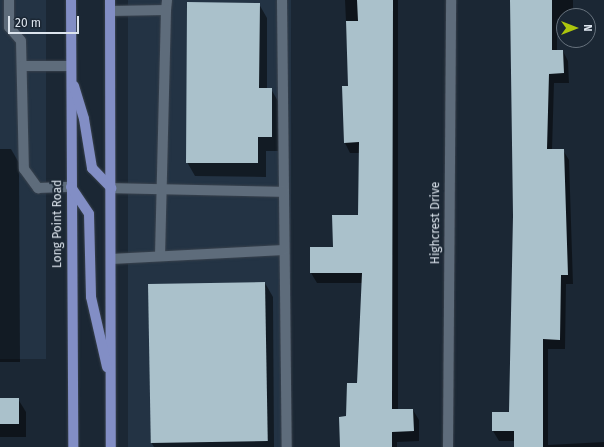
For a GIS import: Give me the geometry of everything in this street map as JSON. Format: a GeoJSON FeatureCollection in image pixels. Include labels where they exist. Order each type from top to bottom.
{"type":"FeatureCollection","features":[{"type":"Feature","properties":{"kind":"main road","name":"Long Point Road"},"geometry":{"type":"LineString","coordinates":[[71,0],[70,77],[73,447]]}},
{"type":"Feature","properties":{"kind":"main road"},"geometry":{"type":"LineString","coordinates":[[110,0],[111,447]]}},
{"type":"Feature","properties":{"kind":"main road"},"geometry":{"type":"LineString","coordinates":[[70,77],[84,118],[92,168],[111,188]]}},
{"type":"Feature","properties":{"kind":"main road"},"geometry":{"type":"LineString","coordinates":[[71,187],[89,214],[91,297],[111,387]]}},
{"type":"Feature","properties":{"kind":"street"},"geometry":{"type":"LineString","coordinates":[[8,0],[8,27],[21,41],[24,169],[38,188],[71,187]]}},
{"type":"Feature","properties":{"kind":"street"},"geometry":{"type":"LineString","coordinates":[[282,0],[287,447]]}},
{"type":"Feature","properties":{"kind":"street","name":"Highcrest Drive"},"geometry":{"type":"LineString","coordinates":[[448,447],[451,0]]}},
{"type":"Feature","properties":{"kind":"street"},"geometry":{"type":"LineString","coordinates":[[110,11],[166,5],[160,256]]}},
{"type":"Feature","properties":{"kind":"street"},"geometry":{"type":"LineString","coordinates":[[22,66],[70,66]]}},
{"type":"Feature","properties":{"kind":"street"},"geometry":{"type":"LineString","coordinates":[[111,188],[284,192]]}},
{"type":"Feature","properties":{"kind":"street"},"geometry":{"type":"LineString","coordinates":[[111,259],[284,250]]}},
{"type":"Feature","properties":{"kind":"shaded area"},"geometry":{"type":"Polygon","coordinates":[[[0,0],[46,0],[46,359],[0,359],[0,0]]]}},
{"type":"Feature","properties":{"kind":"shaded area"},"geometry":{"type":"Polygon","coordinates":[[[128,0],[291,0],[291,447],[128,447],[128,0]]]}},
{"type":"Feature","properties":{"kind":"building"},"geometry":{"type":"Polygon","coordinates":[[[357,0],[393,0],[392,409],[413,409],[414,431],[392,432],[392,447],[340,447],[339,417],[346,416],[347,383],[357,383],[362,273],[310,273],[310,247],[333,247],[332,215],[358,215],[359,142],[344,143],[342,86],[348,86],[346,21],[358,21],[357,0]]]}},
{"type":"Feature","properties":{"kind":"building"},"geometry":{"type":"Polygon","coordinates":[[[510,0],[552,0],[552,50],[563,50],[564,73],[549,74],[547,149],[564,149],[568,275],[561,275],[560,340],[543,339],[543,447],[514,447],[514,431],[492,431],[492,412],[509,412],[513,216],[510,0]]]}},
{"type":"Feature","properties":{"kind":"building"},"geometry":{"type":"Polygon","coordinates":[[[187,2],[260,3],[259,88],[272,88],[272,137],[258,137],[258,163],[186,163],[187,2]]]}},
{"type":"Feature","properties":{"kind":"building"},"geometry":{"type":"Polygon","coordinates":[[[265,282],[268,441],[151,443],[148,284],[265,282]]]}},
{"type":"Feature","properties":{"kind":"building"},"geometry":{"type":"Polygon","coordinates":[[[0,398],[19,398],[19,424],[0,424],[0,398]]]}}]}
